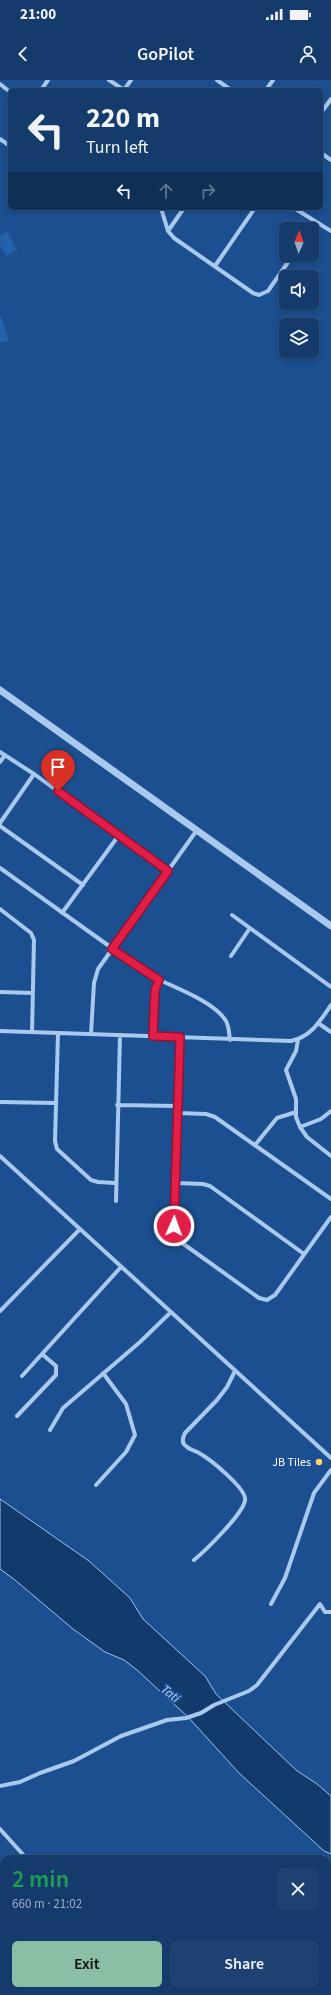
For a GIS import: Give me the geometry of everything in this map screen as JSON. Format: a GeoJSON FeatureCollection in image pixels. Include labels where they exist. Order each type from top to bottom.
{"type":"FeatureCollection","features":[{"type":"Feature","properties":{"kind":"street"},"geometry":{"type":"LineString","coordinates":[[110,80],[121,88]]}},
{"type":"Feature","properties":{"kind":"street"},"geometry":{"type":"LineString","coordinates":[[217,80],[228,88]]}},
{"type":"Feature","properties":{"kind":"street"},"geometry":{"type":"LineString","coordinates":[[0,84],[8,90]]}},
{"type":"Feature","properties":{"kind":"street"},"geometry":{"type":"LineString","coordinates":[[323,110],[331,99]]}},
{"type":"Feature","properties":{"kind":"street"},"geometry":{"type":"LineString","coordinates":[[162,210],[168,231],[174,238],[253,293],[259,295],[268,291],[288,262]]}},
{"type":"Feature","properties":{"kind":"street"},"geometry":{"type":"LineString","coordinates":[[168,231],[183,210]]}},
{"type":"Feature","properties":{"kind":"street"},"geometry":{"type":"LineString","coordinates":[[215,266],[254,210]]}},
{"type":"Feature","properties":{"kind":"street"},"geometry":{"type":"LineString","coordinates":[[297,210],[315,222]]}},
{"type":"Feature","properties":{"kind":"street"},"geometry":{"type":"LineString","coordinates":[[319,224],[331,231]]}},
{"type":"Feature","properties":{"kind":"street"},"geometry":{"type":"LineString","coordinates":[[0,690],[331,926]]}},
{"type":"Feature","properties":{"kind":"street"},"geometry":{"type":"LineString","coordinates":[[0,752],[34,774],[168,871]]}},
{"type":"Feature","properties":{"kind":"street"},"geometry":{"type":"LineString","coordinates":[[0,762],[4,756]]}},
{"type":"Feature","properties":{"kind":"street"},"geometry":{"type":"LineString","coordinates":[[34,774],[0,825],[82,885]]}},
{"type":"Feature","properties":{"kind":"street"},"geometry":{"type":"LineString","coordinates":[[91,1034],[95,976],[112,949],[197,830]]}},
{"type":"Feature","properties":{"kind":"street"},"geometry":{"type":"LineString","coordinates":[[62,913],[119,835]]}},
{"type":"Feature","properties":{"kind":"street"},"geometry":{"type":"LineString","coordinates":[[0,868],[112,949],[159,980],[188,992],[218,1014],[227,1023],[230,1040]]}},
{"type":"Feature","properties":{"kind":"street"},"geometry":{"type":"LineString","coordinates":[[0,910],[33,936],[32,1032]]}},
{"type":"Feature","properties":{"kind":"street"},"geometry":{"type":"LineString","coordinates":[[232,915],[331,987]]}},
{"type":"Feature","properties":{"kind":"street"},"geometry":{"type":"LineString","coordinates":[[231,956],[250,928]]}},
{"type":"Feature","properties":{"kind":"street"},"geometry":{"type":"LineString","coordinates":[[153,1036],[155,990],[159,980]]}},
{"type":"Feature","properties":{"kind":"street"},"geometry":{"type":"LineString","coordinates":[[0,992],[33,993]]}},
{"type":"Feature","properties":{"kind":"street"},"geometry":{"type":"LineString","coordinates":[[0,1031],[280,1042],[298,1040],[311,1032],[331,1005]]}},
{"type":"Feature","properties":{"kind":"street"},"geometry":{"type":"LineString","coordinates":[[318,1023],[331,1032]]}},
{"type":"Feature","properties":{"kind":"street"},"geometry":{"type":"LineString","coordinates":[[58,1033],[55,1103],[55,1141],[57,1149],[91,1180],[115,1183]]}},
{"type":"Feature","properties":{"kind":"street"},"geometry":{"type":"LineString","coordinates":[[116,1201],[115,1183],[120,1035]]}},
{"type":"Feature","properties":{"kind":"street"},"geometry":{"type":"LineString","coordinates":[[180,1037],[174,1226],[176,1237],[258,1298],[267,1300],[274,1295],[331,1217]]}},
{"type":"Feature","properties":{"kind":"street"},"geometry":{"type":"LineString","coordinates":[[298,1040],[296,1051],[286,1070],[296,1099],[296,1112],[300,1127],[306,1137],[331,1156]]}},
{"type":"Feature","properties":{"kind":"street"},"geometry":{"type":"LineString","coordinates":[[0,1102],[55,1103]]}},
{"type":"Feature","properties":{"kind":"street"},"geometry":{"type":"LineString","coordinates":[[117,1105],[178,1106]]}},
{"type":"Feature","properties":{"kind":"street"},"geometry":{"type":"LineString","coordinates":[[300,1127],[321,1119],[331,1111]]}},
{"type":"Feature","properties":{"kind":"street"},"geometry":{"type":"LineString","coordinates":[[255,1145],[277,1118],[296,1112]]}},
{"type":"Feature","properties":{"kind":"street"},"geometry":{"type":"LineString","coordinates":[[178,1113],[206,1114],[215,1117],[331,1199]]}},
{"type":"Feature","properties":{"kind":"street"},"geometry":{"type":"LineString","coordinates":[[0,1156],[331,1457]]}},
{"type":"Feature","properties":{"kind":"street"},"geometry":{"type":"LineString","coordinates":[[176,1183],[203,1184],[210,1186],[304,1254]]}},
{"type":"Feature","properties":{"kind":"street"},"geometry":{"type":"LineString","coordinates":[[0,1311],[80,1228]]}},
{"type":"Feature","properties":{"kind":"street"},"geometry":{"type":"LineString","coordinates":[[22,1376],[121,1267]]}},
{"type":"Feature","properties":{"kind":"street"},"geometry":{"type":"LineString","coordinates":[[50,1430],[63,1408],[140,1342],[171,1312]]}},
{"type":"Feature","properties":{"kind":"street"},"geometry":{"type":"LineString","coordinates":[[17,1416],[56,1375],[56,1366],[42,1354]]}},
{"type":"Feature","properties":{"kind":"street"},"geometry":{"type":"LineString","coordinates":[[194,1560],[210,1546],[228,1526],[246,1499],[242,1489],[206,1458],[185,1446],[183,1441],[185,1432],[227,1387],[235,1371]]}},
{"type":"Feature","properties":{"kind":"street"},"geometry":{"type":"LineString","coordinates":[[96,1485],[126,1452],[135,1435],[126,1404],[103,1373]]}},
{"type":"Feature","properties":{"kind":"street"},"geometry":{"type":"LineString","coordinates":[[271,1604],[285,1578],[314,1493],[331,1470]]}},
{"type":"Feature","properties":{"kind":"street"},"geometry":{"type":"LineString","coordinates":[[0,1786],[20,1782],[40,1773],[85,1757],[121,1736],[167,1720],[186,1718],[201,1713],[214,1705],[249,1691],[257,1685],[320,1604],[325,1612],[331,1612]]}},
{"type":"Feature","properties":{"kind":"street"},"geometry":{"type":"LineString","coordinates":[[0,1829],[23,1855]]}},
{"type":"Feature","properties":{"kind":"shaded area"},"geometry":{"type":"Polygon","coordinates":[[[7,231],[17,250],[6,256],[0,245],[0,235],[7,231]]]}},
{"type":"Feature","properties":{"kind":"shaded area"},"geometry":{"type":"Polygon","coordinates":[[[0,313],[9,341],[0,343],[0,313]]]}},
{"type":"Feature","properties":{"kind":"water","name":"Tati"},"geometry":{"type":"Polygon","coordinates":[[[0,1499],[89,1561],[130,1598],[143,1619],[205,1676],[216,1694],[296,1770],[317,1784],[331,1796],[331,1854],[324,1851],[239,1773],[188,1717],[137,1670],[124,1660],[105,1652],[73,1629],[0,1569],[0,1499]]]}},
{"type":"Feature","properties":{"kind":"place","name":"JB Tiles"},"geometry":{"type":"Point","coordinates":[319,1462]}},
{"type":"Feature","properties":{"kind":"route"},"geometry":{"type":"LineString","coordinates":[[58,791],[168,871],[112,949],[159,980],[155,990],[153,1036],[180,1037],[174,1226]]}}]}
